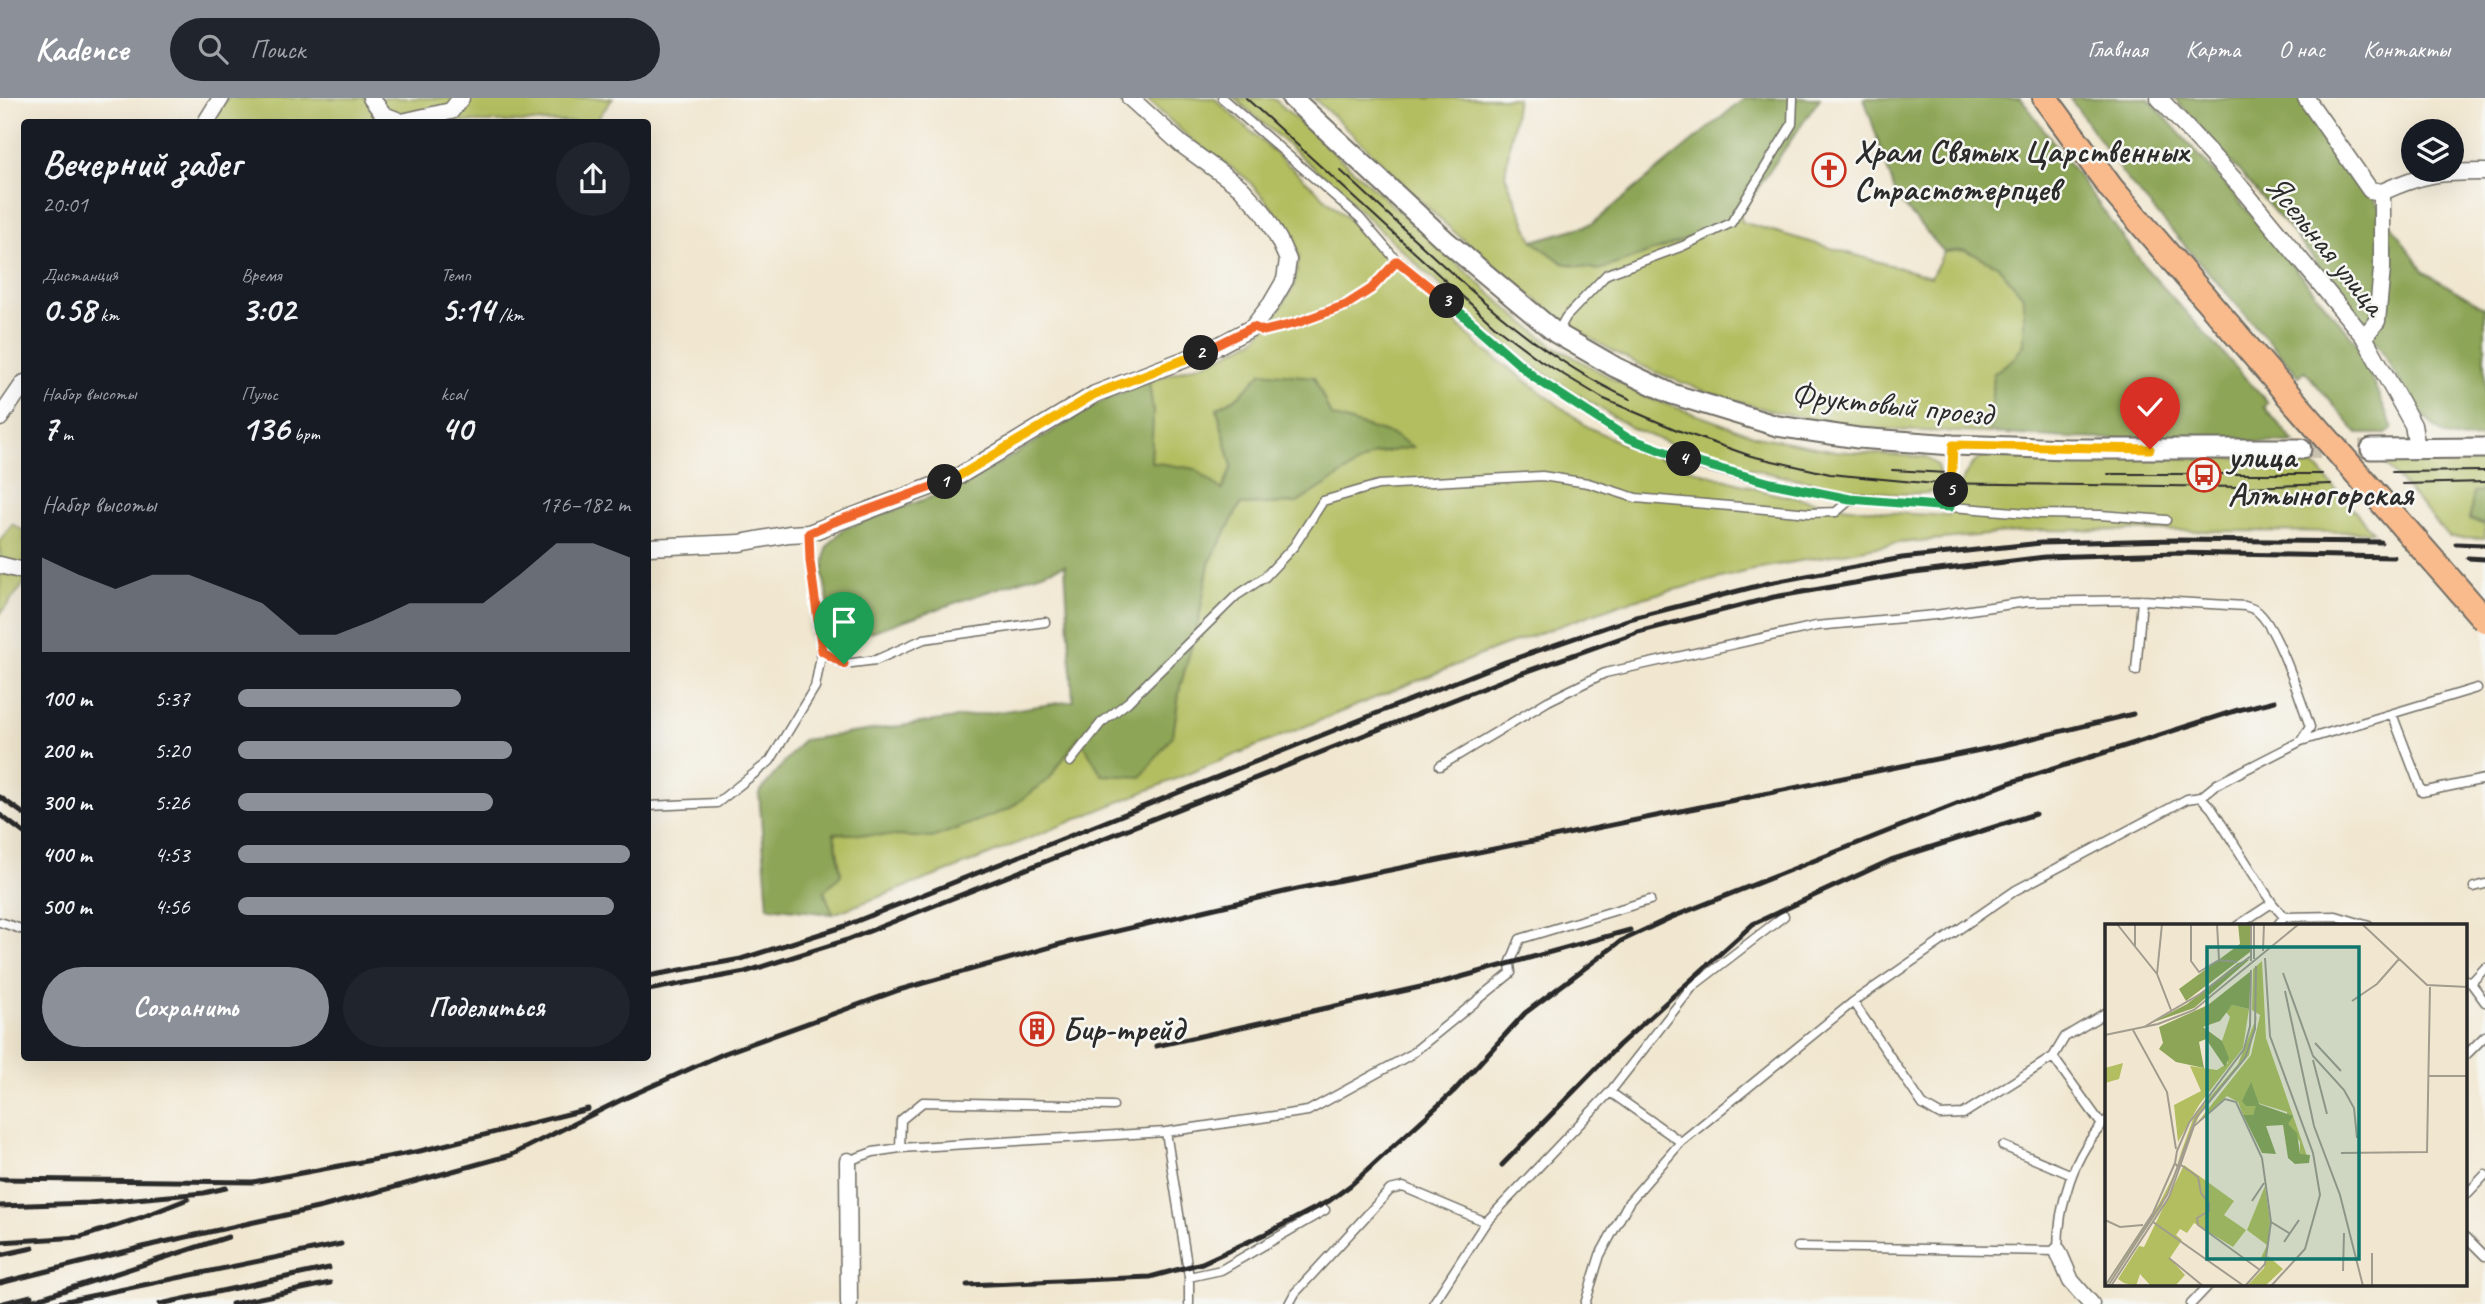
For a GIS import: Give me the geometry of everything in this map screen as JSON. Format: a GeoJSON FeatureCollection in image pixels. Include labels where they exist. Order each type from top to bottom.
{"type":"FeatureCollection","features":[{"type":"Feature","properties":{"kind":"main road"},"geometry":{"type":"LineString","coordinates":[[2045,98],[2111,188],[2485,620]]}},
{"type":"Feature","properties":{"kind":"street"},"geometry":{"type":"LineString","coordinates":[[208,119],[221,98]]}},
{"type":"Feature","properties":{"kind":"street"},"geometry":{"type":"LineString","coordinates":[[371,98],[384,115],[394,119]]}},
{"type":"Feature","properties":{"kind":"street"},"geometry":{"type":"LineString","coordinates":[[651,547],[740,543],[809,533],[959,476],[1095,394],[1212,349],[1253,327],[1285,281],[1288,260],[1279,240],[1263,212],[1240,187],[1181,144],[1130,98]]}},
{"type":"Feature","properties":{"kind":"street","name":"Фруктовый проезд"},"geometry":{"type":"LineString","coordinates":[[1292,98],[1445,240],[1556,333],[1615,367],[1672,394],[1777,426],[1858,438],[2068,449],[2301,449]]}},
{"type":"Feature","properties":{"kind":"street","name":"Ясельная улица"},"geometry":{"type":"LineString","coordinates":[[2159,98],[2239,185],[2364,338],[2413,425],[2417,448]]}},
{"type":"Feature","properties":{"kind":"street"},"geometry":{"type":"LineString","coordinates":[[2306,98],[2370,190],[2382,192],[2411,178],[2438,172],[2485,172]]}},
{"type":"Feature","properties":{"kind":"street"},"geometry":{"type":"LineString","coordinates":[[414,119],[452,110]]}},
{"type":"Feature","properties":{"kind":"street"},"geometry":{"type":"LineString","coordinates":[[2364,338],[2377,321],[2382,269],[2382,192]]}},
{"type":"Feature","properties":{"kind":"street"},"geometry":{"type":"LineString","coordinates":[[0,418],[21,387]]}},
{"type":"Feature","properties":{"kind":"street"},"geometry":{"type":"LineString","coordinates":[[2371,449],[2485,449]]}},
{"type":"Feature","properties":{"kind":"street"},"geometry":{"type":"LineString","coordinates":[[0,565],[21,569]]}},
{"type":"Feature","properties":{"kind":"street"},"geometry":{"type":"LineString","coordinates":[[848,1161],[849,1304]]}},
{"type":"Feature","properties":{"kind":"street"},"geometry":{"type":"LineString","coordinates":[[2058,1251],[2071,1281],[2091,1304]]}},
{"type":"Feature","properties":{"kind":"lane"},"geometry":{"type":"LineString","coordinates":[[1222,98],[1360,218],[1397,261],[1535,378],[1626,437],[1695,464],[1850,499],[2040,514],[2166,520]]}},
{"type":"Feature","properties":{"kind":"lane"},"geometry":{"type":"LineString","coordinates":[[1556,333],[1566,317],[1607,274],[1683,246],[1731,223],[1792,124],[1793,98]]}},
{"type":"Feature","properties":{"kind":"lane"},"geometry":{"type":"LineString","coordinates":[[1253,327],[1264,331],[1297,323],[1346,305],[1371,289],[1397,261]]}},
{"type":"Feature","properties":{"kind":"lane"},"geometry":{"type":"LineString","coordinates":[[1950,507],[1953,445]]}},
{"type":"Feature","properties":{"kind":"lane"},"geometry":{"type":"LineString","coordinates":[[1070,762],[1101,723],[1128,702],[1237,596],[1265,577],[1294,546],[1323,501],[1377,485],[1542,476],[1588,483],[1636,498],[1810,513],[1836,512],[1850,499]]}},
{"type":"Feature","properties":{"kind":"lane"},"geometry":{"type":"LineString","coordinates":[[651,806],[717,803],[770,761],[815,687],[822,651],[809,533]]}},
{"type":"Feature","properties":{"kind":"lane"},"geometry":{"type":"LineString","coordinates":[[2136,671],[2142,600]]}},
{"type":"Feature","properties":{"kind":"lane"},"geometry":{"type":"LineString","coordinates":[[1440,766],[1548,701],[1605,673],[1816,626],[1935,615],[2025,602],[2208,602],[2245,606],[2258,611],[2271,627],[2298,690],[2310,727],[2301,741]]}},
{"type":"Feature","properties":{"kind":"lane"},"geometry":{"type":"LineString","coordinates":[[822,651],[844,664],[876,660],[924,639],[1045,622]]}},
{"type":"Feature","properties":{"kind":"lane"},"geometry":{"type":"LineString","coordinates":[[1585,1304],[1600,1255],[1629,1202],[1681,1142],[1853,1002],[2016,890],[2187,799],[2201,797],[2217,784],[2301,741],[2477,688]]}},
{"type":"Feature","properties":{"kind":"lane"},"geometry":{"type":"LineString","coordinates":[[2392,715],[2422,792],[2485,779]]}},
{"type":"Feature","properties":{"kind":"lane"},"geometry":{"type":"LineString","coordinates":[[2201,797],[2212,809],[2284,917]]}},
{"type":"Feature","properties":{"kind":"lane"},"geometry":{"type":"LineString","coordinates":[[2474,887],[2485,884]]}},
{"type":"Feature","properties":{"kind":"lane"},"geometry":{"type":"LineString","coordinates":[[848,1161],[873,1152],[900,1148],[1166,1132],[1308,1111],[1410,1055],[1511,972],[1510,964],[1520,939],[1650,900]]}},
{"type":"Feature","properties":{"kind":"lane"},"geometry":{"type":"LineString","coordinates":[[2240,924],[2272,902]]}},
{"type":"Feature","properties":{"kind":"lane"},"geometry":{"type":"LineString","coordinates":[[1433,1304],[1486,1222],[1610,1092],[1693,986],[1784,916]]}},
{"type":"Feature","properties":{"kind":"lane"},"geometry":{"type":"LineString","coordinates":[[2284,917],[2336,916],[2362,924]]}},
{"type":"Feature","properties":{"kind":"lane"},"geometry":{"type":"LineString","coordinates":[[2279,924],[2284,917]]}},
{"type":"Feature","properties":{"kind":"lane"},"geometry":{"type":"LineString","coordinates":[[0,922],[21,929]]}},
{"type":"Feature","properties":{"kind":"lane"},"geometry":{"type":"LineString","coordinates":[[2485,968],[2468,981],[2485,1002]]}},
{"type":"Feature","properties":{"kind":"lane"},"geometry":{"type":"LineString","coordinates":[[1853,1002],[1923,1105],[1940,1115],[1963,1114],[2053,1057],[2065,1037],[2105,1013]]}},
{"type":"Feature","properties":{"kind":"lane"},"geometry":{"type":"LineString","coordinates":[[2468,1053],[2485,1036]]}},
{"type":"Feature","properties":{"kind":"lane"},"geometry":{"type":"LineString","coordinates":[[1798,1247],[2058,1251],[2058,1225],[2072,1175],[2104,1122],[2053,1057]]}},
{"type":"Feature","properties":{"kind":"lane"},"geometry":{"type":"LineString","coordinates":[[1610,1092],[1681,1142]]}},
{"type":"Feature","properties":{"kind":"lane"},"geometry":{"type":"LineString","coordinates":[[900,1148],[901,1120],[923,1102],[1113,1106]]}},
{"type":"Feature","properties":{"kind":"lane"},"geometry":{"type":"LineString","coordinates":[[1166,1132],[1189,1278],[1189,1304]]}},
{"type":"Feature","properties":{"kind":"lane"},"geometry":{"type":"LineString","coordinates":[[2003,1146],[2072,1175]]}},
{"type":"Feature","properties":{"kind":"lane"},"geometry":{"type":"LineString","coordinates":[[2468,1193],[2485,1175]]}},
{"type":"Feature","properties":{"kind":"lane"},"geometry":{"type":"LineString","coordinates":[[1289,1304],[1296,1293],[1390,1191],[1403,1187],[1486,1222]]}},
{"type":"Feature","properties":{"kind":"lane"},"geometry":{"type":"LineString","coordinates":[[1189,1278],[1222,1270],[1325,1210]]}},
{"type":"Feature","properties":{"kind":"lane"},"geometry":{"type":"LineString","coordinates":[[2468,1239],[2485,1256]]}},
{"type":"Feature","properties":{"kind":"lane"},"geometry":{"type":"LineString","coordinates":[[2191,1304],[2208,1286]]}},
{"type":"Feature","properties":{"kind":"green space"},"geometry":{"type":"Polygon","coordinates":[[[227,98],[613,98],[597,119],[214,119],[227,98]]]}},
{"type":"Feature","properties":{"kind":"green space"},"geometry":{"type":"Polygon","coordinates":[[[1146,98],[1214,98],[1354,224],[1479,346],[1588,427],[1627,446],[1699,472],[1771,493],[1834,505],[1949,516],[1967,472],[1978,459],[1986,456],[2309,459],[2373,532],[2040,530],[1899,543],[1761,568],[1626,602],[1498,648],[954,869],[833,914],[824,891],[841,874],[834,833],[932,837],[1049,779],[1079,735],[1173,735],[1180,687],[1198,623],[1209,564],[1240,505],[1297,503],[1374,454],[1412,447],[1393,435],[1331,416],[1263,372],[1239,396],[1217,408],[1232,467],[1222,491],[1194,469],[1151,462],[1153,413],[1149,381],[1216,359],[1254,340],[1278,312],[1294,286],[1299,257],[1288,231],[1247,179],[1188,137],[1146,98]]]}},
{"type":"Feature","properties":{"kind":"green space"},"geometry":{"type":"Polygon","coordinates":[[[1234,98],[1273,98],[1510,311],[1552,345],[1644,396],[1756,436],[1836,451],[1925,457],[1937,465],[1940,478],[1935,490],[1898,494],[1839,487],[1773,474],[1698,456],[1630,427],[1539,370],[1489,332],[1321,174],[1234,98]]]}},
{"type":"Feature","properties":{"kind":"green space"},"geometry":{"type":"Polygon","coordinates":[[[1313,98],[1517,98],[1505,175],[1533,241],[1563,263],[1599,270],[1682,241],[1740,214],[1742,222],[1931,277],[1944,252],[1965,250],[1997,265],[2024,297],[2024,344],[2014,358],[1993,374],[1990,433],[1874,429],[1820,421],[1745,404],[1636,363],[1570,325],[1509,279],[1465,242],[1313,98]]]}},
{"type":"Feature","properties":{"kind":"green space"},"geometry":{"type":"Polygon","coordinates":[[[1745,98],[1820,98],[1740,214],[1682,241],[1599,270],[1563,263],[1533,241],[1592,224],[1745,98]]]}},
{"type":"Feature","properties":{"kind":"green space"},"geometry":{"type":"Polygon","coordinates":[[[1864,98],[2021,98],[2145,267],[2268,403],[2264,407],[2295,443],[2068,438],[1990,433],[1993,374],[2014,358],[2024,344],[2024,297],[1997,265],[1965,250],[1944,252],[1897,198],[1864,98]]]}},
{"type":"Feature","properties":{"kind":"green space"},"geometry":{"type":"Polygon","coordinates":[[[2070,98],[2148,98],[2232,192],[2356,342],[2393,428],[2386,434],[2358,434],[2305,371],[2299,376],[2125,177],[2070,98]]]}},
{"type":"Feature","properties":{"kind":"green space"},"geometry":{"type":"Polygon","coordinates":[[[2174,98],[2304,98],[2423,271],[2485,308],[2485,438],[2452,438],[2443,434],[2420,412],[2375,339],[2344,296],[2273,210],[2174,98]]]}},
{"type":"Feature","properties":{"kind":"green space"},"geometry":{"type":"Polygon","coordinates":[[[1262,372],[1314,377],[1331,416],[1393,435],[1413,447],[1374,454],[1297,503],[1240,505],[1209,564],[1198,623],[1180,687],[1173,735],[1141,777],[1102,775],[1079,736],[1049,779],[1009,809],[932,838],[834,833],[841,875],[824,891],[833,914],[768,907],[759,793],[803,740],[1073,701],[1065,565],[836,644],[823,574],[827,547],[843,529],[964,485],[1102,401],[1149,381],[1153,413],[1151,462],[1195,469],[1222,490],[1232,467],[1217,408],[1239,396],[1262,372]]]}},
{"type":"Feature","properties":{"kind":"green space"},"geometry":{"type":"Polygon","coordinates":[[[2380,458],[2485,459],[2485,491],[2473,492],[2470,518],[2485,525],[2485,538],[2449,537],[2380,458]]]}},
{"type":"Feature","properties":{"kind":"green space"},"geometry":{"type":"Polygon","coordinates":[[[2485,491],[2485,525],[2470,519],[2473,492],[2485,491]]]}},
{"type":"Feature","properties":{"kind":"green space"},"geometry":{"type":"Polygon","coordinates":[[[12,524],[21,529],[21,566],[0,561],[0,541],[12,524]]]}},
{"type":"Feature","properties":{"kind":"green space"},"geometry":{"type":"Polygon","coordinates":[[[0,571],[21,575],[21,588],[0,614],[0,571]]]}},
{"type":"Feature","properties":{"kind":"tunnel"},"geometry":{"type":"LineString","coordinates":[[2301,449],[2371,449]]}},
{"type":"Feature","properties":{"kind":"tram line"},"geometry":{"type":"LineString","coordinates":[[1246,98],[1497,328],[1541,361],[1604,399],[1677,430],[1751,456],[1830,474],[1925,483],[2246,487],[2331,484]]}},
{"type":"Feature","properties":{"kind":"tram line"},"geometry":{"type":"LineString","coordinates":[[1340,170],[1513,326],[1590,378],[1630,399]]}},
{"type":"Feature","properties":{"kind":"tram line"},"geometry":{"type":"LineString","coordinates":[[1892,470],[1947,473]]}},
{"type":"Feature","properties":{"kind":"tram line"},"geometry":{"type":"LineString","coordinates":[[2392,472],[2485,471]]}},
{"type":"Feature","properties":{"kind":"tram line"},"geometry":{"type":"LineString","coordinates":[[2108,474],[2322,474]]}},
{"type":"Feature","properties":{"kind":"tram line"},"geometry":{"type":"LineString","coordinates":[[2402,484],[2485,482]]}},
{"type":"Feature","properties":{"kind":"railway"},"geometry":{"type":"LineString","coordinates":[[651,975],[741,959],[842,927],[1505,662],[1633,618],[1769,583],[1902,558],[2041,543],[2175,540],[2381,542]]}},
{"type":"Feature","properties":{"kind":"railway"},"geometry":{"type":"LineString","coordinates":[[2456,544],[2485,545]]}},
{"type":"Feature","properties":{"kind":"railway"},"geometry":{"type":"LineString","coordinates":[[651,989],[745,972],[847,940],[1511,677],[1638,632],[1774,597],[1906,574],[2045,557],[2176,553],[2394,557]]}},
{"type":"Feature","properties":{"kind":"railway"},"geometry":{"type":"LineString","coordinates":[[2468,558],[2485,559]]}},
{"type":"Feature","properties":{"kind":"railway"},"geometry":{"type":"LineString","coordinates":[[967,1285],[1150,1277],[1202,1263],[1329,1201],[1351,1185],[1454,1091],[1525,1013],[1621,941],[1670,918],[2009,783],[2238,710],[2275,701]]}},
{"type":"Feature","properties":{"kind":"railway"},"geometry":{"type":"LineString","coordinates":[[0,1283],[155,1244],[322,1207],[511,1155],[621,1100],[725,1053],[899,990],[1061,944],[1297,889],[2000,746],[2133,714]]}},
{"type":"Feature","properties":{"kind":"railway"},"geometry":{"type":"LineString","coordinates":[[0,797],[21,812]]}},
{"type":"Feature","properties":{"kind":"railway"},"geometry":{"type":"LineString","coordinates":[[1502,1165],[1619,1045],[1753,924],[1891,860],[2035,814]]}},
{"type":"Feature","properties":{"kind":"railway"},"geometry":{"type":"LineString","coordinates":[[0,815],[21,831]]}},
{"type":"Feature","properties":{"kind":"railway"},"geometry":{"type":"LineString","coordinates":[[1156,1046],[1443,982],[1630,930]]}},
{"type":"Feature","properties":{"kind":"railway"},"geometry":{"type":"LineString","coordinates":[[0,1179],[253,1182],[420,1151],[588,1109]]}},
{"type":"Feature","properties":{"kind":"railway"},"geometry":{"type":"LineString","coordinates":[[0,1206],[89,1203],[204,1193],[226,1188]]}},
{"type":"Feature","properties":{"kind":"railway"},"geometry":{"type":"LineString","coordinates":[[0,1242],[81,1237],[188,1199]]}},
{"type":"Feature","properties":{"kind":"railway"},"geometry":{"type":"LineString","coordinates":[[22,1304],[228,1237]]}},
{"type":"Feature","properties":{"kind":"railway"},"geometry":{"type":"LineString","coordinates":[[52,1304],[341,1244]]}},
{"type":"Feature","properties":{"kind":"railway"},"geometry":{"type":"LineString","coordinates":[[0,1255],[33,1248]]}},
{"type":"Feature","properties":{"kind":"railway"},"geometry":{"type":"LineString","coordinates":[[160,1304],[329,1268]]}},
{"type":"Feature","properties":{"kind":"railway"},"geometry":{"type":"LineString","coordinates":[[232,1304],[330,1283]]}},
{"type":"Feature","properties":{"kind":"railway"},"geometry":{"type":"LineString","coordinates":[[0,1304],[31,1296]]}},
{"type":"Feature","properties":{"kind":"place","name":"Храм Святых Царственных Страстотерпцев"},"geometry":{"type":"Point","coordinates":[1829,170]}},
{"type":"Feature","properties":{"kind":"place","name":"улица Алтыногорская"},"geometry":{"type":"Point","coordinates":[2204,475]}},
{"type":"Feature","properties":{"kind":"place","name":"Бир-трейд"},"geometry":{"type":"Point","coordinates":[1037,1029]}},
{"type":"Feature","properties":{"kind":"route"},"geometry":{"type":"LineString","coordinates":[[844,664],[822,651],[809,533],[959,476],[1095,394],[1212,349],[1253,327],[1264,331],[1297,323],[1346,305],[1371,289],[1397,261],[1535,378],[1626,437],[1695,464],[1771,483],[1850,499],[1950,507],[1953,445],[2150,449]]}}]}
